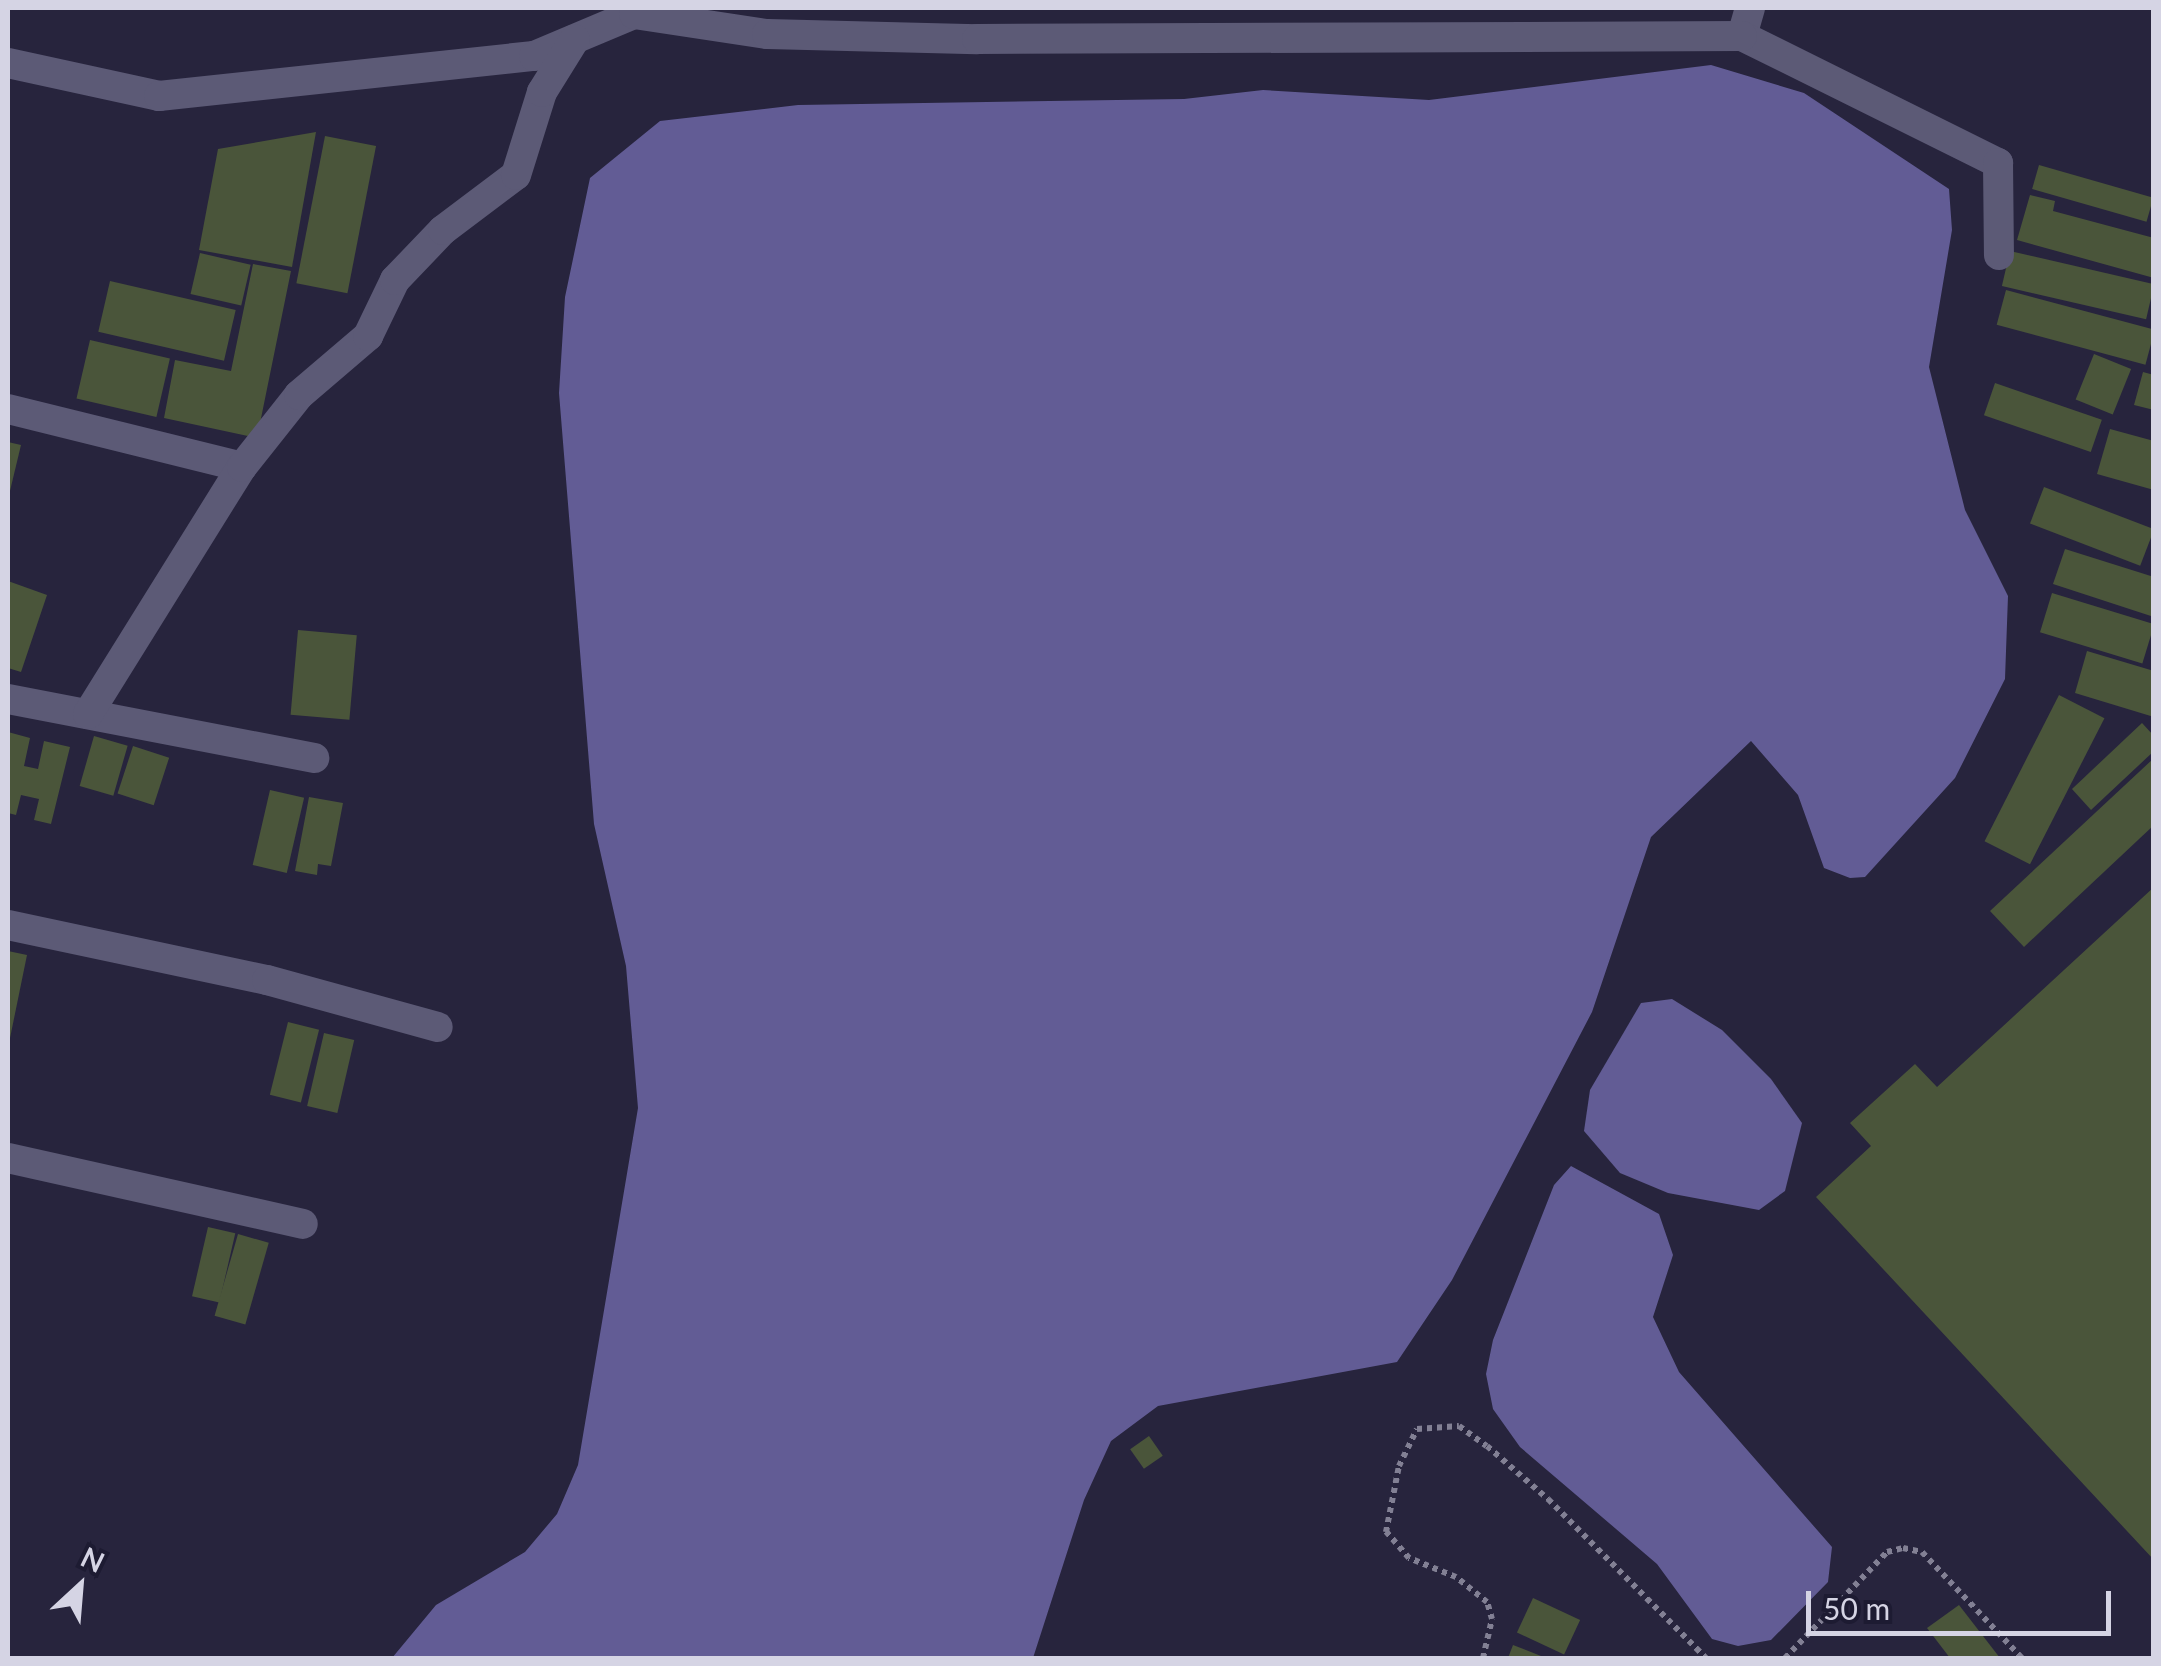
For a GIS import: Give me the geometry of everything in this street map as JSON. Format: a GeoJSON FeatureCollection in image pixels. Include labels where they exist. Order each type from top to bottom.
{"type":"FeatureCollection","features":[{"type":"Feature","properties":{"kind":"street"},"geometry":{"type":"LineString","coordinates":[[8,63],[159,96],[534,56],[632,10],[767,34],[958,39],[1746,22],[1998,162],[1999,254]]}},
{"type":"Feature","properties":{"kind":"street"},"geometry":{"type":"LineString","coordinates":[[88,714],[242,467],[299,395],[368,336],[396,280],[443,230],[516,175],[542,92],[575,38]]}},
{"type":"Feature","properties":{"kind":"street"},"geometry":{"type":"LineString","coordinates":[[8,409],[242,467]]}},
{"type":"Feature","properties":{"kind":"street"},"geometry":{"type":"LineString","coordinates":[[8,698],[314,758]]}},
{"type":"Feature","properties":{"kind":"street"},"geometry":{"type":"LineString","coordinates":[[8,926],[268,980],[438,1027]]}},
{"type":"Feature","properties":{"kind":"street"},"geometry":{"type":"LineString","coordinates":[[8,1158],[303,1224]]}},
{"type":"Feature","properties":{"kind":"path"},"geometry":{"type":"LineString","coordinates":[[1483,1658],[1492,1619],[1487,1602],[1456,1577],[1409,1558],[1386,1532],[1398,1466],[1417,1429],[1428,1426],[1459,1426],[1487,1446],[1548,1499],[1706,1658]]}},
{"type":"Feature","properties":{"kind":"path"},"geometry":{"type":"LineString","coordinates":[[1786,1658],[1888,1552],[1903,1548],[1922,1552],[2022,1658]]}},
{"type":"Feature","properties":{"kind":"shaded area"},"geometry":{"type":"Polygon","coordinates":[[[1711,65],[1804,93],[1949,189],[1952,230],[1929,367],[1965,510],[2008,596],[2005,679],[1955,778],[1865,877],[1850,878],[1824,868],[1798,795],[1751,741],[1651,837],[1592,1012],[1452,1280],[1397,1362],[1158,1406],[1111,1441],[1084,1500],[1033,1658],[392,1658],[436,1605],[525,1552],[557,1514],[578,1465],[638,1108],[626,966],[594,824],[559,393],[565,297],[590,178],[660,121],[798,105],[1184,99],[1263,90],[1429,100],[1711,65]]]}},
{"type":"Feature","properties":{"kind":"shaded area"},"geometry":{"type":"Polygon","coordinates":[[[1672,999],[1722,1030],[1771,1079],[1802,1123],[1785,1191],[1759,1210],[1668,1193],[1620,1173],[1584,1131],[1590,1090],[1641,1003],[1672,999]]]}},
{"type":"Feature","properties":{"kind":"shaded area"},"geometry":{"type":"Polygon","coordinates":[[[1571,1166],[1659,1214],[1673,1255],[1653,1317],[1679,1372],[1832,1547],[1828,1582],[1771,1640],[1738,1646],[1712,1639],[1657,1564],[1520,1447],[1493,1409],[1486,1374],[1493,1340],[1554,1185],[1571,1166]]]}},
{"type":"Feature","properties":{"kind":"building"},"geometry":{"type":"Polygon","coordinates":[[[316,132],[292,267],[199,250],[218,149],[316,132]]]}},
{"type":"Feature","properties":{"kind":"building"},"geometry":{"type":"Polygon","coordinates":[[[325,136],[376,146],[347,293],[296,283],[325,136]]]}},
{"type":"Feature","properties":{"kind":"building"},"geometry":{"type":"Polygon","coordinates":[[[2039,165],[2153,198],[2146,222],[2032,189],[2039,165]]]}},
{"type":"Feature","properties":{"kind":"building"},"geometry":{"type":"Polygon","coordinates":[[[2030,195],[2055,201],[2053,211],[2154,238],[2154,278],[2017,240],[2030,195]]]}},
{"type":"Feature","properties":{"kind":"building"},"geometry":{"type":"Polygon","coordinates":[[[2010,251],[2154,284],[2146,319],[2002,286],[2010,251]]]}},
{"type":"Feature","properties":{"kind":"building"},"geometry":{"type":"Polygon","coordinates":[[[200,253],[251,265],[241,306],[191,294],[200,253]]]}},
{"type":"Feature","properties":{"kind":"building"},"geometry":{"type":"Polygon","coordinates":[[[253,264],[291,271],[257,438],[164,418],[175,360],[231,371],[253,264]]]}},
{"type":"Feature","properties":{"kind":"building"},"geometry":{"type":"Polygon","coordinates":[[[110,281],[236,310],[224,361],[98,332],[110,281]]]}},
{"type":"Feature","properties":{"kind":"building"},"geometry":{"type":"Polygon","coordinates":[[[2006,290],[2154,330],[2145,365],[1997,325],[2006,290]]]}},
{"type":"Feature","properties":{"kind":"building"},"geometry":{"type":"Polygon","coordinates":[[[90,340],[170,358],[156,417],[77,398],[90,340]]]}},
{"type":"Feature","properties":{"kind":"building"},"geometry":{"type":"Polygon","coordinates":[[[2094,354],[2131,369],[2113,414],[2076,399],[2094,354]]]}},
{"type":"Feature","properties":{"kind":"building"},"geometry":{"type":"Polygon","coordinates":[[[2143,372],[2154,375],[2154,410],[2134,405],[2143,372]]]}},
{"type":"Feature","properties":{"kind":"building"},"geometry":{"type":"Polygon","coordinates":[[[1995,383],[2102,420],[2091,452],[1984,415],[1995,383]]]}},
{"type":"Feature","properties":{"kind":"building"},"geometry":{"type":"Polygon","coordinates":[[[2110,429],[2154,441],[2154,490],[2097,474],[2110,429]]]}},
{"type":"Feature","properties":{"kind":"building"},"geometry":{"type":"Polygon","coordinates":[[[8,442],[21,445],[9,495],[8,495],[8,442]]]}},
{"type":"Feature","properties":{"kind":"building"},"geometry":{"type":"Polygon","coordinates":[[[2044,487],[2154,529],[2140,566],[2030,523],[2044,487]]]}},
{"type":"Feature","properties":{"kind":"building"},"geometry":{"type":"Polygon","coordinates":[[[2065,549],[2154,577],[2154,617],[2053,584],[2065,549]]]}},
{"type":"Feature","properties":{"kind":"building"},"geometry":{"type":"Polygon","coordinates":[[[8,581],[47,595],[21,672],[8,668],[8,581]]]}},
{"type":"Feature","properties":{"kind":"building"},"geometry":{"type":"Polygon","coordinates":[[[2052,593],[2154,624],[2142,663],[2040,632],[2052,593]]]}},
{"type":"Feature","properties":{"kind":"building"},"geometry":{"type":"Polygon","coordinates":[[[298,630],[357,635],[349,720],[291,715],[298,630]]]}},
{"type":"Feature","properties":{"kind":"building"},"geometry":{"type":"Polygon","coordinates":[[[2087,651],[2154,671],[2154,717],[2075,693],[2087,651]]]}},
{"type":"Feature","properties":{"kind":"building"},"geometry":{"type":"Polygon","coordinates":[[[2059,695],[2104,718],[2030,864],[1985,841],[2059,695]]]}},
{"type":"Feature","properties":{"kind":"building"},"geometry":{"type":"Polygon","coordinates":[[[2142,723],[2154,736],[2154,751],[2091,810],[2072,789],[2142,723]]]}},
{"type":"Feature","properties":{"kind":"building"},"geometry":{"type":"Polygon","coordinates":[[[8,732],[30,738],[24,766],[38,769],[44,741],[70,747],[51,824],[34,820],[39,799],[21,795],[16,815],[8,813],[8,732]]]}},
{"type":"Feature","properties":{"kind":"building"},"geometry":{"type":"Polygon","coordinates":[[[94,736],[128,746],[113,796],[80,786],[94,736]]]}},
{"type":"Feature","properties":{"kind":"building"},"geometry":{"type":"Polygon","coordinates":[[[133,746],[169,758],[154,805],[118,794],[133,746]]]}},
{"type":"Feature","properties":{"kind":"building"},"geometry":{"type":"Polygon","coordinates":[[[2154,758],[2154,825],[2024,947],[1990,911],[2154,758]]]}},
{"type":"Feature","properties":{"kind":"building"},"geometry":{"type":"Polygon","coordinates":[[[270,790],[304,798],[287,873],[253,865],[270,790]]]}},
{"type":"Feature","properties":{"kind":"building"},"geometry":{"type":"Polygon","coordinates":[[[309,797],[343,803],[331,866],[318,864],[317,875],[295,871],[309,797]]]}},
{"type":"Feature","properties":{"kind":"building"},"geometry":{"type":"Polygon","coordinates":[[[2154,887],[2154,1560],[1816,1197],[1871,1146],[1850,1123],[1915,1064],[1937,1087],[2154,887]]]}},
{"type":"Feature","properties":{"kind":"building"},"geometry":{"type":"Polygon","coordinates":[[[8,951],[27,955],[9,1043],[8,1043],[8,951]]]}},
{"type":"Feature","properties":{"kind":"building"},"geometry":{"type":"Polygon","coordinates":[[[288,1022],[319,1030],[301,1103],[270,1095],[288,1022]]]}},
{"type":"Feature","properties":{"kind":"building"},"geometry":{"type":"Polygon","coordinates":[[[324,1033],[354,1040],[337,1113],[307,1106],[324,1033]]]}},
{"type":"Feature","properties":{"kind":"building"},"geometry":{"type":"Polygon","coordinates":[[[208,1227],[235,1233],[219,1302],[192,1296],[208,1227]]]}},
{"type":"Feature","properties":{"kind":"building"},"geometry":{"type":"Polygon","coordinates":[[[238,1234],[269,1243],[245,1325],[215,1316],[238,1234]]]}},
{"type":"Feature","properties":{"kind":"building"},"geometry":{"type":"Polygon","coordinates":[[[1149,1436],[1163,1456],[1144,1469],[1130,1449],[1149,1436]]]}},
{"type":"Feature","properties":{"kind":"building"},"geometry":{"type":"Polygon","coordinates":[[[1533,1598],[1580,1620],[1564,1654],[1517,1632],[1533,1598]]]}},
{"type":"Feature","properties":{"kind":"building"},"geometry":{"type":"Polygon","coordinates":[[[1959,1605],[2000,1658],[1950,1658],[1927,1628],[1959,1605]]]}},
{"type":"Feature","properties":{"kind":"building"},"geometry":{"type":"Polygon","coordinates":[[[1513,1645],[1546,1658],[1508,1658],[1513,1645]]]}}]}
